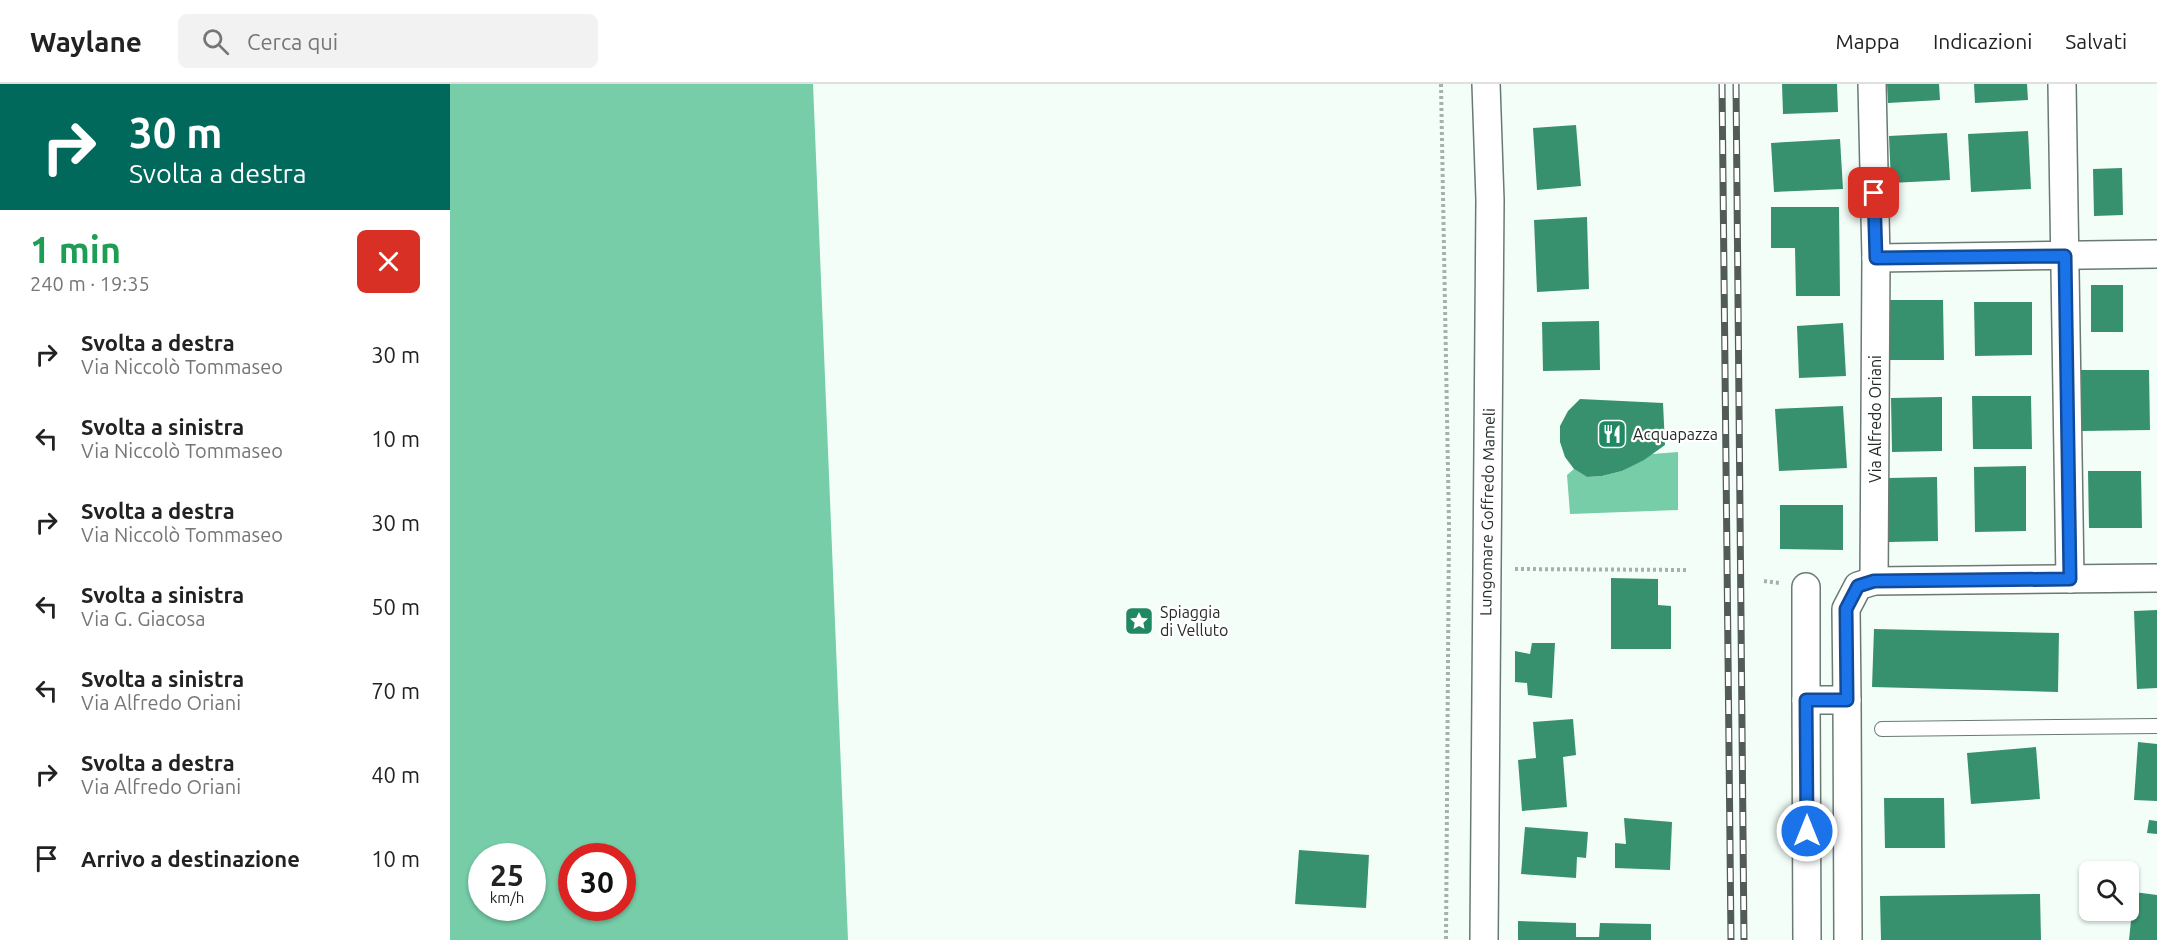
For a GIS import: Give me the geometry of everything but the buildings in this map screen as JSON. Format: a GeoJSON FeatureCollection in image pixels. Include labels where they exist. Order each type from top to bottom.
{"type":"FeatureCollection","features":[{"type":"Feature","properties":{"kind":"street","name":"Lungomare Goffredo Mameli"},"geometry":{"type":"LineString","coordinates":[[1484,940],[1490,200],[1486,84]]}},
{"type":"Feature","properties":{"kind":"street","name":"Via Alfredo Oriani"},"geometry":{"type":"LineString","coordinates":[[1872,84],[1876,258],[1874,581]]}},
{"type":"Feature","properties":{"kind":"street"},"geometry":{"type":"LineString","coordinates":[[2062,84],[2070,579]]}},
{"type":"Feature","properties":{"kind":"street"},"geometry":{"type":"LineString","coordinates":[[1876,258],[2157,254]]}},
{"type":"Feature","properties":{"kind":"street"},"geometry":{"type":"LineString","coordinates":[[1848,940],[1846,609],[1858,586],[1874,581],[2157,578]]}},
{"type":"Feature","properties":{"kind":"street"},"geometry":{"type":"LineString","coordinates":[[1806,587],[1807,940]]}},
{"type":"Feature","properties":{"kind":"street"},"geometry":{"type":"LineString","coordinates":[[1806,700],[1847,700]]}},
{"type":"Feature","properties":{"kind":"lane"},"geometry":{"type":"LineString","coordinates":[[1882,729],[2157,726]]}},
{"type":"Feature","properties":{"kind":"path"},"geometry":{"type":"LineString","coordinates":[[1441,84],[1449,526],[1446,940]]}},
{"type":"Feature","properties":{"kind":"path"},"geometry":{"type":"LineString","coordinates":[[1487,568],[1688,570]]}},
{"type":"Feature","properties":{"kind":"shaded area"},"geometry":{"type":"Polygon","coordinates":[[[450,84],[813,84],[848,940],[450,940],[450,84]]]}},
{"type":"Feature","properties":{"kind":"shaded area"},"geometry":{"type":"Polygon","coordinates":[[[1678,452],[1678,510],[1570,514],[1567,475],[1574,469],[1587,477],[1602,476],[1622,471],[1652,454],[1678,452]]]}},
{"type":"Feature","properties":{"kind":"railway"},"geometry":{"type":"LineString","coordinates":[[1722,84],[1731,940]]}},
{"type":"Feature","properties":{"kind":"railway"},"geometry":{"type":"LineString","coordinates":[[1736,84],[1744,940]]}},
{"type":"Feature","properties":{"kind":"place","name":"Acquapazza"},"geometry":{"type":"Point","coordinates":[1612,434]}},
{"type":"Feature","properties":{"kind":"place","name":"Spiaggia di Velluto"},"geometry":{"type":"Point","coordinates":[1139,621]}},
{"type":"Feature","properties":{"kind":"route"},"geometry":{"type":"LineString","coordinates":[[1807,831],[1806,700],[1847,700],[1846,609],[1858,586],[1874,581],[2070,579],[2065,256],[1876,258],[1874,193]]}}]}
